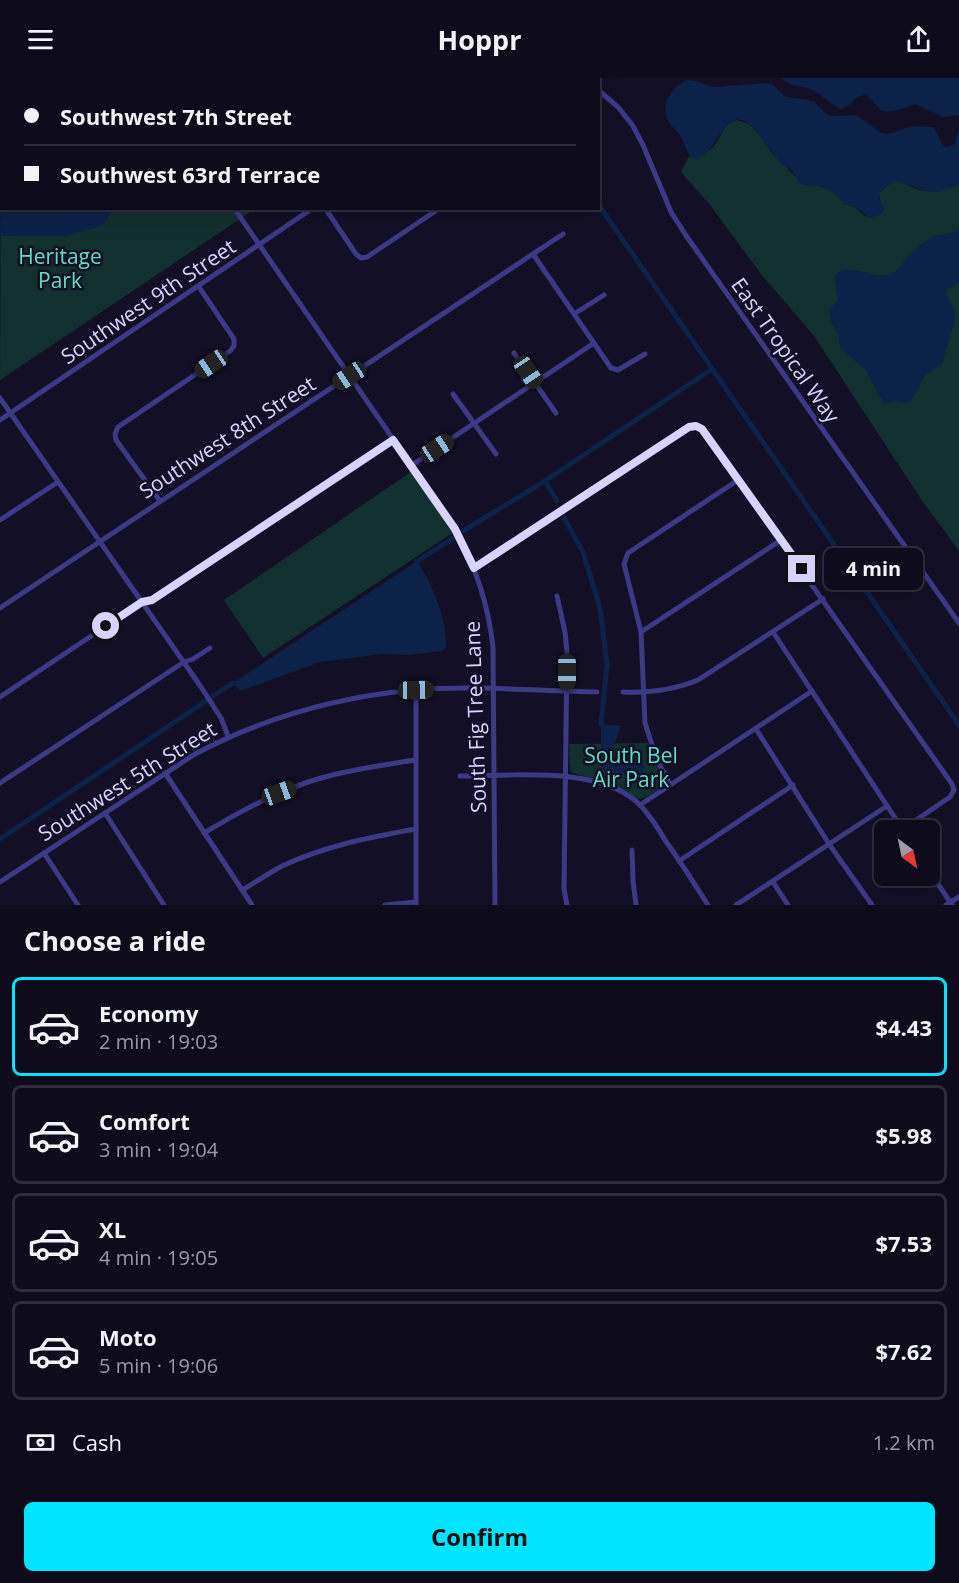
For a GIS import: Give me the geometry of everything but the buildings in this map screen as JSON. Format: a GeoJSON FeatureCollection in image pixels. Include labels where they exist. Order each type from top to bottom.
{"type":"FeatureCollection","features":[{"type":"Feature","properties":{"kind":"street","name":"East Tropical Way"},"geometry":{"type":"LineString","coordinates":[[600,92],[618,107],[633,126],[671,212],[687,237],[959,623]]}},
{"type":"Feature","properties":{"kind":"street","name":"South Fig Tree Lane"},"geometry":{"type":"LineString","coordinates":[[235,210],[455,529],[474,568],[489,615],[493,647],[495,905]]}},
{"type":"Feature","properties":{"kind":"street","name":"Southwest 9th Street"},"geometry":{"type":"LineString","coordinates":[[0,420],[310,210]]}},
{"type":"Feature","properties":{"kind":"street"},"geometry":{"type":"LineString","coordinates":[[326,210],[361,258],[367,257],[437,210]]}},
{"type":"Feature","properties":{"kind":"street","name":"Southwest 8th Street"},"geometry":{"type":"LineString","coordinates":[[0,608],[563,234]]}},
{"type":"Feature","properties":{"kind":"street"},"geometry":{"type":"LineString","coordinates":[[533,254],[611,368],[618,370],[645,354]]}},
{"type":"Feature","properties":{"kind":"street"},"geometry":{"type":"LineString","coordinates":[[160,501],[115,435],[118,427],[230,351],[234,346],[234,339],[198,287]]}},
{"type":"Feature","properties":{"kind":"street"},"geometry":{"type":"LineString","coordinates":[[574,314],[604,295]]}},
{"type":"Feature","properties":{"kind":"street"},"geometry":{"type":"LineString","coordinates":[[412,465],[594,343]]}},
{"type":"Feature","properties":{"kind":"street"},"geometry":{"type":"LineString","coordinates":[[514,353],[556,413]]}},
{"type":"Feature","properties":{"kind":"street"},"geometry":{"type":"LineString","coordinates":[[453,394],[496,453]]}},
{"type":"Feature","properties":{"kind":"street"},"geometry":{"type":"LineString","coordinates":[[0,398],[184,662],[221,718],[228,736]]}},
{"type":"Feature","properties":{"kind":"street"},"geometry":{"type":"LineString","coordinates":[[474,568],[689,427],[696,426],[702,429],[952,784],[954,790],[950,797],[917,820]]}},
{"type":"Feature","properties":{"kind":"street"},"geometry":{"type":"LineString","coordinates":[[0,697],[142,602],[152,600],[393,440]]}},
{"type":"Feature","properties":{"kind":"street"},"geometry":{"type":"LineString","coordinates":[[670,784],[651,745],[645,723],[641,632],[624,564],[628,553],[738,480]]}},
{"type":"Feature","properties":{"kind":"street"},"geometry":{"type":"LineString","coordinates":[[0,520],[57,482]]}},
{"type":"Feature","properties":{"kind":"street"},"geometry":{"type":"LineString","coordinates":[[641,632],[781,540]]}},
{"type":"Feature","properties":{"kind":"street"},"geometry":{"type":"LineString","coordinates":[[557,596],[565,632],[567,691],[564,889],[567,905]]}},
{"type":"Feature","properties":{"kind":"street"},"geometry":{"type":"LineString","coordinates":[[623,692],[644,693],[685,686],[698,680],[823,599]]}},
{"type":"Feature","properties":{"kind":"street"},"geometry":{"type":"LineString","coordinates":[[773,632],[896,820]]}},
{"type":"Feature","properties":{"kind":"street"},"geometry":{"type":"LineString","coordinates":[[0,783],[184,662],[193,660],[210,648]]}},
{"type":"Feature","properties":{"kind":"street","name":"Southwest 5th Street"},"geometry":{"type":"LineString","coordinates":[[0,882],[165,773],[228,736],[324,704],[416,690],[494,689],[597,692]]}},
{"type":"Feature","properties":{"kind":"street"},"geometry":{"type":"LineString","coordinates":[[385,905],[416,903],[416,690]]}},
{"type":"Feature","properties":{"kind":"street"},"geometry":{"type":"LineString","coordinates":[[640,805],[812,691]]}},
{"type":"Feature","properties":{"kind":"street"},"geometry":{"type":"LineString","coordinates":[[756,729],[829,844],[872,905]]}},
{"type":"Feature","properties":{"kind":"street"},"geometry":{"type":"LineString","coordinates":[[204,832],[279,793],[320,778],[363,768],[415,760]]}},
{"type":"Feature","properties":{"kind":"street"},"geometry":{"type":"LineString","coordinates":[[165,773],[252,905]]}},
{"type":"Feature","properties":{"kind":"street"},"geometry":{"type":"LineString","coordinates":[[460,776],[566,776],[586,778],[621,791],[640,805],[708,905]]}},
{"type":"Feature","properties":{"kind":"street"},"geometry":{"type":"LineString","coordinates":[[679,861],[793,785]]}},
{"type":"Feature","properties":{"kind":"street"},"geometry":{"type":"LineString","coordinates":[[736,905],[887,806]]}},
{"type":"Feature","properties":{"kind":"street"},"geometry":{"type":"LineString","coordinates":[[105,813],[164,905]]}},
{"type":"Feature","properties":{"kind":"street"},"geometry":{"type":"LineString","coordinates":[[242,890],[281,866],[311,854],[360,839],[416,829]]}},
{"type":"Feature","properties":{"kind":"street"},"geometry":{"type":"LineString","coordinates":[[632,850],[636,905]]}},
{"type":"Feature","properties":{"kind":"street"},"geometry":{"type":"LineString","coordinates":[[44,853],[78,905]]}},
{"type":"Feature","properties":{"kind":"street"},"geometry":{"type":"LineString","coordinates":[[773,882],[788,905]]}},
{"type":"Feature","properties":{"kind":"street"},"geometry":{"type":"LineString","coordinates":[[938,886],[949,904],[959,897]]}},
{"type":"Feature","properties":{"kind":"green space"},"geometry":{"type":"Polygon","coordinates":[[[737,120],[749,124],[762,137],[770,151],[804,185],[816,185],[831,190],[845,204],[871,218],[880,200],[879,193],[892,183],[898,182],[919,190],[930,191],[959,184],[959,551],[921,499],[814,336],[761,274],[710,205],[681,172],[689,156],[691,158],[709,150],[717,142],[725,127],[737,120]]]}},
{"type":"Feature","properties":{"kind":"green space","name":"Heritage Park"},"geometry":{"type":"Polygon","coordinates":[[[1,210],[254,210],[0,380],[1,210]]]}},
{"type":"Feature","properties":{"kind":"green space"},"geometry":{"type":"Polygon","coordinates":[[[412,471],[454,532],[263,658],[224,600],[412,471]]]}},
{"type":"Feature","properties":{"kind":"green space","name":"South Bel Air Park"},"geometry":{"type":"Polygon","coordinates":[[[647,743],[664,782],[662,787],[645,798],[638,799],[603,781],[572,773],[570,769],[569,744],[647,743]]]}},
{"type":"Feature","properties":{"kind":"water"},"geometry":{"type":"Polygon","coordinates":[[[781,78],[959,78],[959,115],[943,117],[916,104],[887,112],[882,111],[866,94],[840,109],[816,92],[790,84],[781,78]]]}},
{"type":"Feature","properties":{"kind":"water"},"geometry":{"type":"Polygon","coordinates":[[[687,80],[713,87],[766,83],[773,85],[784,96],[813,101],[826,114],[856,115],[882,133],[888,134],[912,126],[932,127],[946,147],[955,144],[959,128],[959,184],[943,191],[932,192],[905,183],[893,183],[879,193],[884,210],[873,218],[844,203],[827,188],[800,184],[793,172],[783,165],[756,131],[741,120],[733,121],[726,126],[708,152],[700,157],[691,158],[681,137],[668,121],[666,112],[670,95],[677,86],[687,80]]]}},
{"type":"Feature","properties":{"kind":"water"},"geometry":{"type":"Polygon","coordinates":[[[0,210],[112,210],[102,226],[65,236],[0,236],[0,210]]]}},
{"type":"Feature","properties":{"kind":"water"},"geometry":{"type":"Polygon","coordinates":[[[959,230],[959,283],[948,289],[946,293],[955,311],[955,320],[942,364],[925,376],[912,400],[905,403],[897,401],[884,404],[866,370],[840,348],[839,336],[831,323],[829,310],[838,299],[834,276],[847,270],[880,275],[891,274],[928,239],[959,230]]]}},
{"type":"Feature","properties":{"kind":"water"},"geometry":{"type":"Polygon","coordinates":[[[417,561],[438,602],[446,636],[446,648],[441,651],[410,655],[382,654],[320,662],[240,691],[233,683],[417,561]]]}},
{"type":"Feature","properties":{"kind":"water"},"geometry":{"type":"Polygon","coordinates":[[[601,724],[621,726],[610,757],[640,760],[645,767],[636,781],[601,769],[601,724]]]}},
{"type":"Feature","properties":{"kind":"waterway"},"geometry":{"type":"LineString","coordinates":[[600,207],[959,725]]}},
{"type":"Feature","properties":{"kind":"waterway"},"geometry":{"type":"LineString","coordinates":[[463,531],[545,481],[712,369]]}},
{"type":"Feature","properties":{"kind":"waterway"},"geometry":{"type":"LineString","coordinates":[[545,481],[557,501]]}},
{"type":"Feature","properties":{"kind":"waterway"},"geometry":{"type":"LineString","coordinates":[[564,518],[583,552],[600,608],[607,664],[601,724]]}},
{"type":"Feature","properties":{"kind":"waterway"},"geometry":{"type":"LineString","coordinates":[[417,561],[455,537]]}},
{"type":"Feature","properties":{"kind":"waterway"},"geometry":{"type":"LineString","coordinates":[[213,696],[233,683]]}},
{"type":"Feature","properties":{"kind":"waterway"},"geometry":{"type":"LineString","coordinates":[[0,839],[206,701]]}},
{"type":"Feature","properties":{"kind":"route"},"geometry":{"type":"LineString","coordinates":[[106,626],[142,602],[152,600],[393,440],[455,529],[474,568],[689,427],[696,426],[702,429],[802,569]]}}]}
